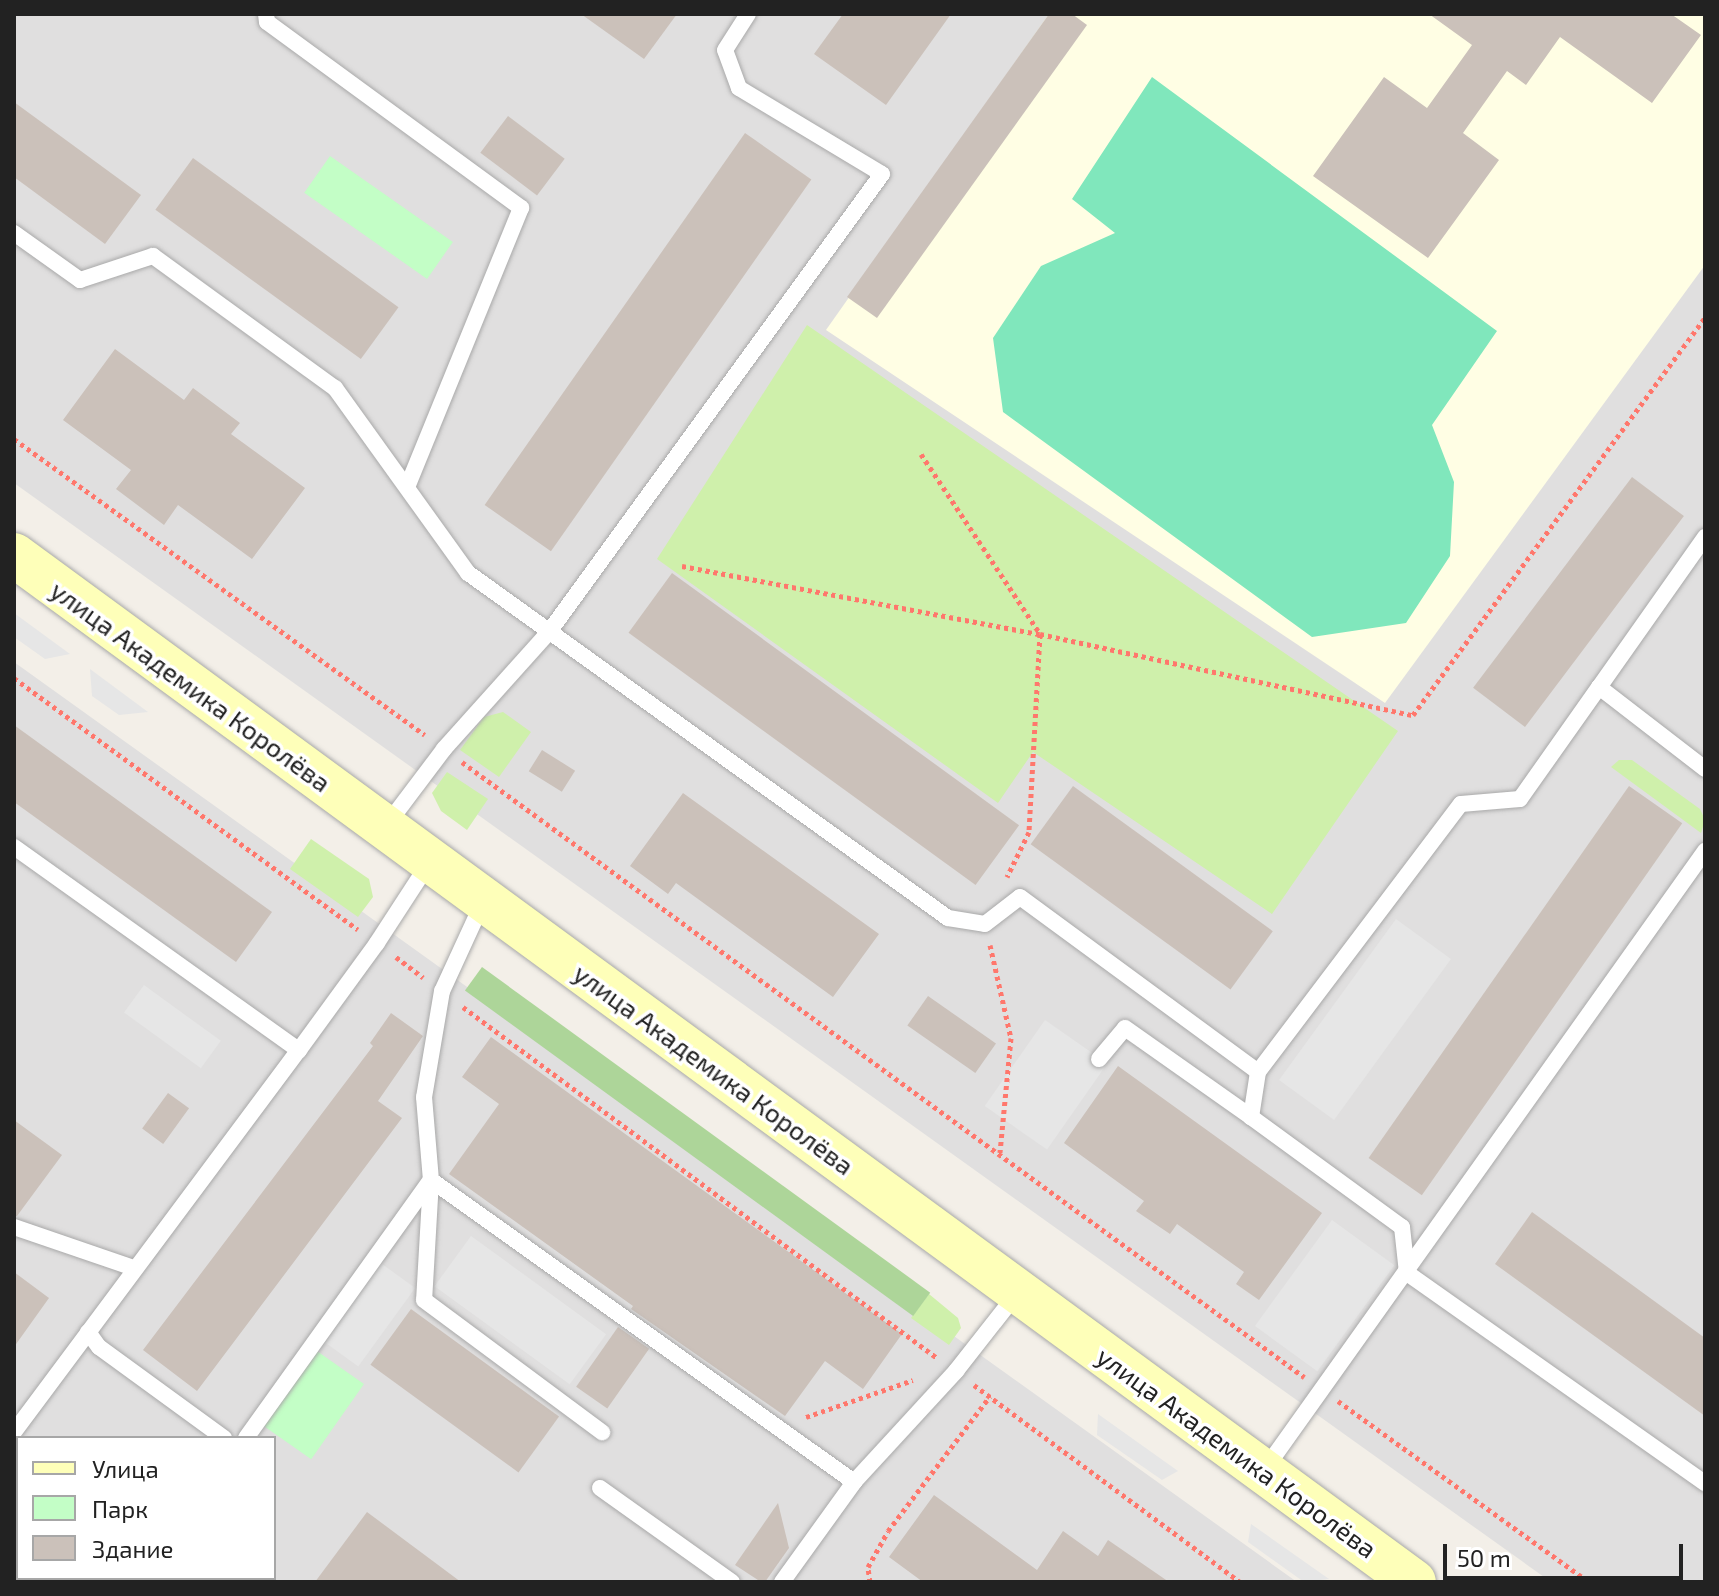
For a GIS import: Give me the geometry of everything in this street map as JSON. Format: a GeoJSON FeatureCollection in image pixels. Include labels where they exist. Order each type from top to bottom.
{"type":"FeatureCollection","features":[{"type":"Feature","properties":{"kind":"street","name":"улица Академика Королёва"},"geometry":{"type":"LineString","coordinates":[[14,555],[1414,1582]]}},
{"type":"Feature","properties":{"kind":"lane"},"geometry":{"type":"LineString","coordinates":[[266,14],[267,22],[521,208],[408,485]]}},
{"type":"Feature","properties":{"kind":"lane"},"geometry":{"type":"LineString","coordinates":[[384,829],[444,749],[549,632],[882,174],[739,88],[725,50],[748,14]]}},
{"type":"Feature","properties":{"kind":"lane"},"geometry":{"type":"LineString","coordinates":[[14,233],[80,280],[153,256],[335,388],[408,485],[468,573],[948,918],[985,924],[1020,897],[1258,1072]]}},
{"type":"Feature","properties":{"kind":"lane"},"geometry":{"type":"LineString","coordinates":[[1251,1117],[1258,1072],[1461,804],[1520,799],[1705,537]]}},
{"type":"Feature","properties":{"kind":"lane"},"geometry":{"type":"LineString","coordinates":[[1599,687],[1705,769]]}},
{"type":"Feature","properties":{"kind":"lane"},"geometry":{"type":"LineString","coordinates":[[14,847],[299,1050]]}},
{"type":"Feature","properties":{"kind":"lane"},"geometry":{"type":"LineString","coordinates":[[1262,1473],[1705,851]]}},
{"type":"Feature","properties":{"kind":"lane"},"geometry":{"type":"LineString","coordinates":[[14,1432],[377,943],[430,861]]}},
{"type":"Feature","properties":{"kind":"lane"},"geometry":{"type":"LineString","coordinates":[[483,900],[442,991],[424,1097],[431,1180],[424,1300],[602,1432]]}},
{"type":"Feature","properties":{"kind":"lane"},"geometry":{"type":"LineString","coordinates":[[1099,1059],[1125,1028],[1402,1227],[1407,1273],[1705,1483]]}},
{"type":"Feature","properties":{"kind":"lane"},"geometry":{"type":"LineString","coordinates":[[431,1180],[854,1482]]}},
{"type":"Feature","properties":{"kind":"lane"},"geometry":{"type":"LineString","coordinates":[[247,1436],[431,1180]]}},
{"type":"Feature","properties":{"kind":"lane"},"geometry":{"type":"LineString","coordinates":[[14,1227],[134,1268]]}},
{"type":"Feature","properties":{"kind":"lane"},"geometry":{"type":"LineString","coordinates":[[782,1582],[854,1482],[1019,1291]]}},
{"type":"Feature","properties":{"kind":"lane"},"geometry":{"type":"LineString","coordinates":[[88,1332],[99,1347],[221,1436]]}},
{"type":"Feature","properties":{"kind":"lane"},"geometry":{"type":"LineString","coordinates":[[600,1488],[732,1582]]}},
{"type":"Feature","properties":{"kind":"path"},"geometry":{"type":"LineString","coordinates":[[682,566],[1040,634],[1413,715],[1705,317]]}},
{"type":"Feature","properties":{"kind":"path"},"geometry":{"type":"LineString","coordinates":[[14,439],[1589,1582]]}},
{"type":"Feature","properties":{"kind":"path"},"geometry":{"type":"LineString","coordinates":[[921,454],[1040,634]]}},
{"type":"Feature","properties":{"kind":"path"},"geometry":{"type":"LineString","coordinates":[[14,678],[1240,1582]]}},
{"type":"Feature","properties":{"kind":"path"},"geometry":{"type":"LineString","coordinates":[[778,1427],[953,1369]]}},
{"type":"Feature","properties":{"kind":"path"},"geometry":{"type":"LineString","coordinates":[[870,1582],[868,1567],[888,1531],[990,1396]]}},
{"type":"Feature","properties":{"kind":"shaded area"},"geometry":{"type":"Polygon","coordinates":[[[14,14],[1705,14],[1705,1582],[1551,1582],[14,483],[14,14]]]}},
{"type":"Feature","properties":{"kind":"shaded area"},"geometry":{"type":"Polygon","coordinates":[[[1049,14],[1705,14],[1705,265],[1385,703],[826,330],[1049,14]]]}},
{"type":"Feature","properties":{"kind":"shaded area"},"geometry":{"type":"Polygon","coordinates":[[[14,613],[70,654],[45,659],[14,637],[14,613]]]}},
{"type":"Feature","properties":{"kind":"shaded area"},"geometry":{"type":"Polygon","coordinates":[[[14,662],[1297,1582],[14,1582],[14,662]]]}},
{"type":"Feature","properties":{"kind":"shaded area"},"geometry":{"type":"Polygon","coordinates":[[[90,669],[148,712],[119,715],[92,696],[90,669]]]}},
{"type":"Feature","properties":{"kind":"shaded area"},"geometry":{"type":"Polygon","coordinates":[[[1396,919],[1451,959],[1334,1120],[1279,1080],[1396,919]]]}},
{"type":"Feature","properties":{"kind":"shaded area"},"geometry":{"type":"Polygon","coordinates":[[[144,985],[221,1041],[201,1068],[124,1013],[144,985]]]}},
{"type":"Feature","properties":{"kind":"shaded area"},"geometry":{"type":"Polygon","coordinates":[[[1045,1020],[1107,1064],[1047,1150],[985,1106],[1045,1020]]]}},
{"type":"Feature","properties":{"kind":"shaded area"},"geometry":{"type":"Polygon","coordinates":[[[1332,1220],[1394,1265],[1317,1371],[1255,1326],[1332,1220]]]}},
{"type":"Feature","properties":{"kind":"shaded area"},"geometry":{"type":"Polygon","coordinates":[[[471,1236],[606,1334],[570,1384],[435,1286],[471,1236]]]}},
{"type":"Feature","properties":{"kind":"shaded area"},"geometry":{"type":"Polygon","coordinates":[[[378,1261],[415,1288],[358,1367],[321,1339],[378,1261]]]}},
{"type":"Feature","properties":{"kind":"shaded area"},"geometry":{"type":"Polygon","coordinates":[[[1098,1414],[1178,1471],[1162,1480],[1097,1435],[1098,1414]]]}},
{"type":"Feature","properties":{"kind":"shaded area"},"geometry":{"type":"Polygon","coordinates":[[[1251,1524],[1329,1579],[1304,1582],[1248,1542],[1251,1524]]]}},
{"type":"Feature","properties":{"kind":"green space"},"geometry":{"type":"Polygon","coordinates":[[[1152,77],[1497,331],[1432,425],[1454,482],[1450,556],[1406,623],[1312,637],[1003,412],[993,338],[1041,266],[1115,233],[1072,199],[1152,77]]]}},
{"type":"Feature","properties":{"kind":"green space"},"geometry":{"type":"Polygon","coordinates":[[[330,156],[453,242],[427,279],[304,193],[330,156]]]}},
{"type":"Feature","properties":{"kind":"green space"},"geometry":{"type":"Polygon","coordinates":[[[807,325],[1398,731],[1272,914],[1033,752],[998,803],[657,559],[807,325]]]}},
{"type":"Feature","properties":{"kind":"green space"},"geometry":{"type":"Polygon","coordinates":[[[503,712],[531,732],[499,777],[460,750],[484,717],[503,712]]]}},
{"type":"Feature","properties":{"kind":"green space"},"geometry":{"type":"Polygon","coordinates":[[[1619,760],[1632,760],[1700,809],[1705,820],[1701,833],[1611,767],[1619,760]]]}},
{"type":"Feature","properties":{"kind":"green space"},"geometry":{"type":"Polygon","coordinates":[[[447,772],[488,799],[467,830],[441,811],[432,793],[447,772]]]}},
{"type":"Feature","properties":{"kind":"green space"},"geometry":{"type":"Polygon","coordinates":[[[311,839],[369,879],[373,897],[358,917],[290,869],[311,839]]]}},
{"type":"Feature","properties":{"kind":"green space"},"geometry":{"type":"Polygon","coordinates":[[[482,967],[930,1293],[913,1316],[465,990],[482,967]]]}},
{"type":"Feature","properties":{"kind":"green space"},"geometry":{"type":"Polygon","coordinates":[[[929,1294],[958,1318],[961,1328],[949,1345],[911,1318],[929,1294]]]}},
{"type":"Feature","properties":{"kind":"green space"},"geometry":{"type":"Polygon","coordinates":[[[314,1349],[364,1384],[311,1459],[261,1424],[314,1349]]]}},
{"type":"Feature","properties":{"kind":"building"},"geometry":{"type":"Polygon","coordinates":[[[581,14],[677,14],[644,59],[581,14]]]}},
{"type":"Feature","properties":{"kind":"building"},"geometry":{"type":"Polygon","coordinates":[[[843,14],[951,14],[886,105],[814,54],[843,14]]]}},
{"type":"Feature","properties":{"kind":"building"},"geometry":{"type":"Polygon","coordinates":[[[1049,14],[1072,14],[1087,25],[877,318],[847,297],[1049,14]]]}},
{"type":"Feature","properties":{"kind":"building"},"geometry":{"type":"Polygon","coordinates":[[[1429,14],[1671,14],[1701,35],[1652,103],[1560,37],[1526,85],[1507,71],[1463,133],[1499,160],[1428,258],[1313,176],[1384,77],[1427,108],[1472,45],[1429,14]]]}},
{"type":"Feature","properties":{"kind":"building"},"geometry":{"type":"Polygon","coordinates":[[[14,102],[141,195],[105,244],[14,177],[14,102]]]}},
{"type":"Feature","properties":{"kind":"building"},"geometry":{"type":"Polygon","coordinates":[[[508,116],[565,159],[537,195],[480,153],[508,116]]]}},
{"type":"Feature","properties":{"kind":"building"},"geometry":{"type":"Polygon","coordinates":[[[745,133],[811,179],[551,551],[485,505],[745,133]]]}},
{"type":"Feature","properties":{"kind":"building"},"geometry":{"type":"Polygon","coordinates":[[[193,158],[398,307],[361,359],[155,210],[193,158]]]}},
{"type":"Feature","properties":{"kind":"building"},"geometry":{"type":"Polygon","coordinates":[[[115,349],[184,400],[193,388],[240,423],[231,434],[305,488],[252,559],[178,505],[164,525],[116,489],[131,470],[63,420],[115,349]]]}},
{"type":"Feature","properties":{"kind":"building"},"geometry":{"type":"Polygon","coordinates":[[[1632,477],[1684,516],[1525,727],[1473,688],[1632,477]]]}},
{"type":"Feature","properties":{"kind":"building"},"geometry":{"type":"Polygon","coordinates":[[[672,573],[1019,825],[976,885],[629,633],[672,573]]]}},
{"type":"Feature","properties":{"kind":"building"},"geometry":{"type":"Polygon","coordinates":[[[14,725],[272,912],[236,962],[14,802],[14,725]]]}},
{"type":"Feature","properties":{"kind":"building"},"geometry":{"type":"Polygon","coordinates":[[[542,750],[575,771],[562,792],[529,771],[542,750]]]}},
{"type":"Feature","properties":{"kind":"building"},"geometry":{"type":"Polygon","coordinates":[[[1073,786],[1273,931],[1231,989],[1031,844],[1073,786]]]}},
{"type":"Feature","properties":{"kind":"building"},"geometry":{"type":"Polygon","coordinates":[[[1629,786],[1682,823],[1422,1195],[1369,1158],[1629,786]]]}},
{"type":"Feature","properties":{"kind":"building"},"geometry":{"type":"Polygon","coordinates":[[[683,793],[879,934],[833,997],[676,883],[668,894],[630,866],[683,793]]]}},
{"type":"Feature","properties":{"kind":"building"},"geometry":{"type":"Polygon","coordinates":[[[928,996],[996,1044],[975,1073],[907,1025],[928,996]]]}},
{"type":"Feature","properties":{"kind":"building"},"geometry":{"type":"Polygon","coordinates":[[[391,1013],[423,1036],[378,1101],[402,1118],[197,1391],[143,1350],[373,1046],[370,1043],[391,1013]]]}},
{"type":"Feature","properties":{"kind":"building"},"geometry":{"type":"Polygon","coordinates":[[[491,1037],[902,1334],[863,1389],[825,1361],[785,1416],[631,1309],[633,1306],[449,1174],[499,1104],[462,1077],[491,1037]]]}},
{"type":"Feature","properties":{"kind":"building"},"geometry":{"type":"Polygon","coordinates":[[[1118,1066],[1322,1213],[1259,1300],[1236,1284],[1244,1272],[1177,1224],[1170,1234],[1136,1211],[1144,1201],[1064,1143],[1118,1066]]]}},
{"type":"Feature","properties":{"kind":"building"},"geometry":{"type":"Polygon","coordinates":[[[168,1093],[189,1108],[163,1144],[142,1129],[168,1093]]]}},
{"type":"Feature","properties":{"kind":"building"},"geometry":{"type":"Polygon","coordinates":[[[14,1120],[62,1155],[17,1216],[14,1216],[14,1120]]]}},
{"type":"Feature","properties":{"kind":"building"},"geometry":{"type":"Polygon","coordinates":[[[1532,1212],[1705,1338],[1705,1416],[1495,1264],[1532,1212]]]}},
{"type":"Feature","properties":{"kind":"building"},"geometry":{"type":"Polygon","coordinates":[[[14,1272],[49,1298],[14,1347],[14,1272]]]}},
{"type":"Feature","properties":{"kind":"building"},"geometry":{"type":"Polygon","coordinates":[[[411,1309],[559,1417],[518,1472],[370,1365],[411,1309]]]}},
{"type":"Feature","properties":{"kind":"building"},"geometry":{"type":"Polygon","coordinates":[[[618,1327],[649,1349],[607,1409],[576,1387],[618,1327]]]}},
{"type":"Feature","properties":{"kind":"building"},"geometry":{"type":"Polygon","coordinates":[[[934,1495],[1037,1570],[1063,1531],[1098,1556],[1108,1540],[1169,1582],[923,1582],[889,1557],[934,1495]]]}},
{"type":"Feature","properties":{"kind":"building"},"geometry":{"type":"Polygon","coordinates":[[[778,1503],[789,1548],[765,1582],[761,1582],[735,1565],[778,1503]]]}},
{"type":"Feature","properties":{"kind":"building"},"geometry":{"type":"Polygon","coordinates":[[[367,1512],[461,1582],[315,1582],[367,1512]]]}}]}
